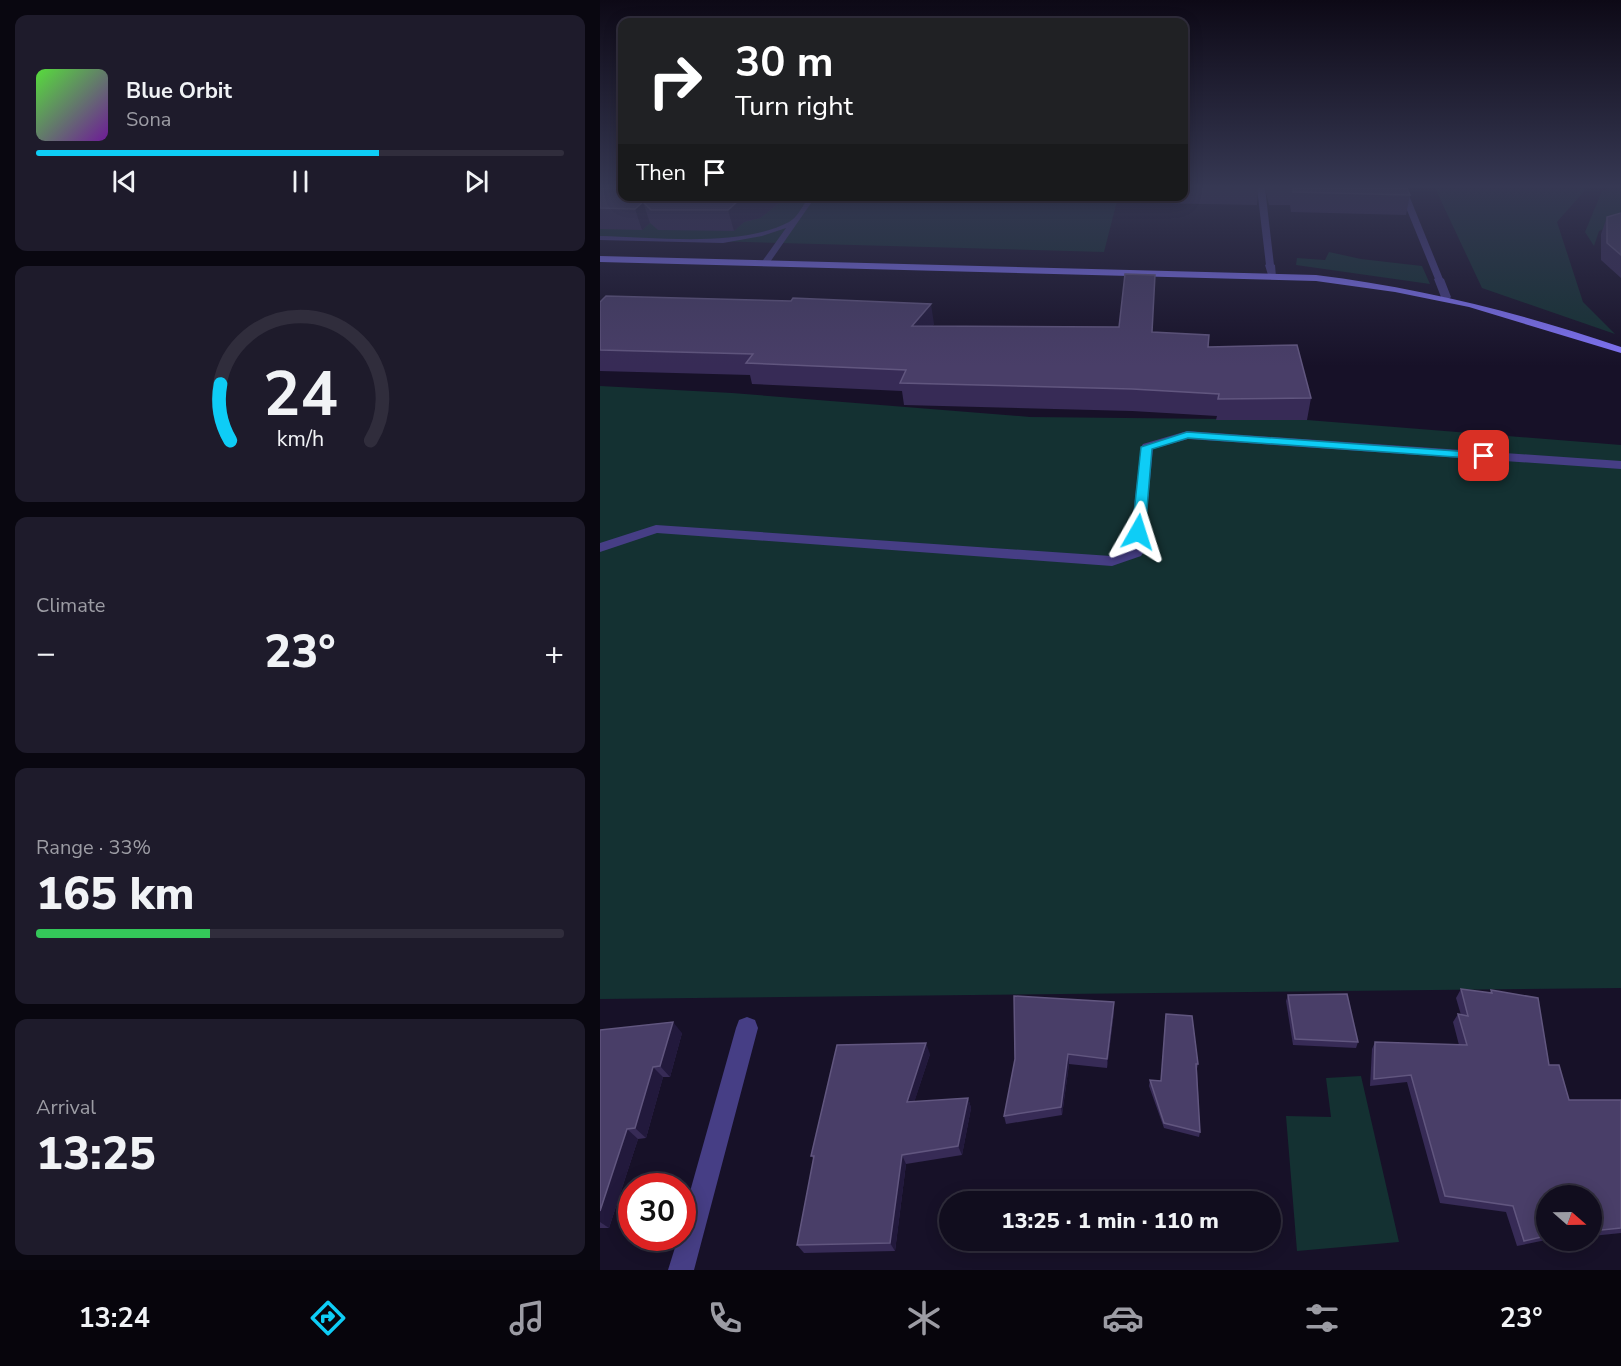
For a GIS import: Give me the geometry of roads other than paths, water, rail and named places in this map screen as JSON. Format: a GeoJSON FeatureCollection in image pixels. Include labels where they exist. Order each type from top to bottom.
{"type":"FeatureCollection","features":[{"type":"Feature","properties":{"kind":"street"},"geometry":{"type":"LineString","coordinates":[[600,259],[1273,275],[1360,282],[1446,297],[1513,314],[1621,350]]}},
{"type":"Feature","properties":{"kind":"street"},"geometry":{"type":"LineString","coordinates":[[1270,264],[1273,275]]}},
{"type":"Feature","properties":{"kind":"street"},"geometry":{"type":"LineString","coordinates":[[1439,279],[1446,297]]}},
{"type":"Feature","properties":{"kind":"street"},"geometry":{"type":"LineString","coordinates":[[600,548],[656,529],[1112,561],[1136,553],[1147,447],[1187,435],[1621,465]]}},
{"type":"Feature","properties":{"kind":"street"},"geometry":{"type":"LineString","coordinates":[[681,1270],[747,1028]]}},
{"type":"Feature","properties":{"kind":"lane"},"geometry":{"type":"LineString","coordinates":[[765,263],[776,247]]}},
{"type":"Feature","properties":{"kind":"lane"},"geometry":{"type":"LineString","coordinates":[[1268,247],[1270,264]]}},
{"type":"Feature","properties":{"kind":"lane"},"geometry":{"type":"LineString","coordinates":[[1426,247],[1439,279]]}}]}
